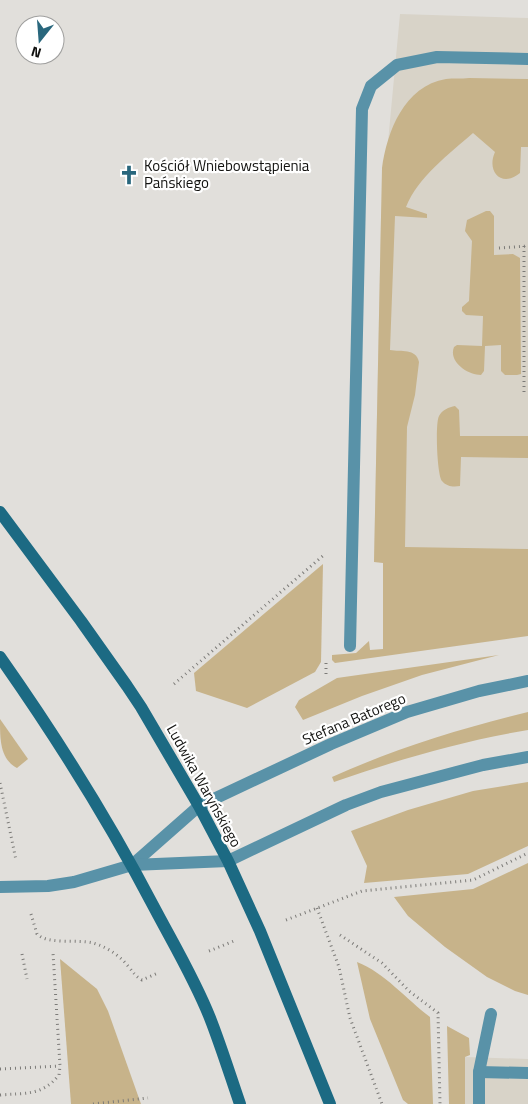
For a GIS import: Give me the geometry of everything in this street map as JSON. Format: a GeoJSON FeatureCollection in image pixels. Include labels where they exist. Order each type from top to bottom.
{"type":"FeatureCollection","features":[{"type":"Feature","properties":{"kind":"main road","name":"Ludwika Waryńskiego"},"geometry":{"type":"LineString","coordinates":[[0,512],[127,686],[199,806],[228,861],[260,930],[330,1104]]}},
{"type":"Feature","properties":{"kind":"main road"},"geometry":{"type":"LineString","coordinates":[[0,657],[86,787],[132,865],[183,962],[209,1017],[240,1104]]}},
{"type":"Feature","properties":{"kind":"street"},"geometry":{"type":"LineString","coordinates":[[350,646],[362,109],[371,86],[397,65],[437,57],[528,59]]}},
{"type":"Feature","properties":{"kind":"street","name":"Stefana Batorego"},"geometry":{"type":"LineString","coordinates":[[132,865],[199,806],[331,744],[407,712],[479,692],[528,681]]}},
{"type":"Feature","properties":{"kind":"street"},"geometry":{"type":"LineString","coordinates":[[0,887],[48,886],[74,882],[132,865],[228,861],[346,805],[381,792],[468,769],[528,757]]}},
{"type":"Feature","properties":{"kind":"street"},"geometry":{"type":"LineString","coordinates":[[478,1104],[478,1072],[491,1014]]}},
{"type":"Feature","properties":{"kind":"street"},"geometry":{"type":"LineString","coordinates":[[478,1072],[528,1073]]}},
{"type":"Feature","properties":{"kind":"path"},"geometry":{"type":"LineString","coordinates":[[499,248],[526,246],[524,392]]}},
{"type":"Feature","properties":{"kind":"path"},"geometry":{"type":"LineString","coordinates":[[174,684],[330,550]]}},
{"type":"Feature","properties":{"kind":"path"},"geometry":{"type":"LineString","coordinates":[[0,783],[13,847]]}},
{"type":"Feature","properties":{"kind":"path"},"geometry":{"type":"LineString","coordinates":[[295,916],[362,891],[473,880],[528,853]]}},
{"type":"Feature","properties":{"kind":"path"},"geometry":{"type":"LineString","coordinates":[[317,908],[339,967],[350,1018],[382,1104]]}},
{"type":"Feature","properties":{"kind":"path"},"geometry":{"type":"LineString","coordinates":[[34,924],[36,934],[44,940],[72,940],[93,943],[114,952],[138,978],[142,980],[153,975]]}},
{"type":"Feature","properties":{"kind":"path"},"geometry":{"type":"LineString","coordinates":[[340,935],[382,963],[409,992],[438,1013],[440,1104]]}},
{"type":"Feature","properties":{"kind":"path"},"geometry":{"type":"LineString","coordinates":[[208,951],[219,946]]}},
{"type":"Feature","properties":{"kind":"path"},"geometry":{"type":"LineString","coordinates":[[0,1095],[34,1093],[44,1090],[59,1076],[53,953]]}},
{"type":"Feature","properties":{"kind":"path"},"geometry":{"type":"LineString","coordinates":[[22,954],[28,979]]}},
{"type":"Feature","properties":{"kind":"path"},"geometry":{"type":"LineString","coordinates":[[0,1069],[60,1066]]}},
{"type":"Feature","properties":{"kind":"path"},"geometry":{"type":"LineString","coordinates":[[93,1104],[148,1098]]}},
{"type":"Feature","properties":{"kind":"shaded area"},"geometry":{"type":"Polygon","coordinates":[[[400,14],[528,18],[528,564],[374,562],[381,217],[400,14]]]}},
{"type":"Feature","properties":{"kind":"shaded area"},"geometry":{"type":"Polygon","coordinates":[[[446,79],[528,79],[528,147],[521,147],[520,173],[507,179],[502,178],[497,176],[494,171],[493,159],[495,152],[473,133],[426,176],[411,196],[406,207],[427,214],[427,218],[395,216],[390,350],[415,354],[419,362],[415,395],[407,427],[405,547],[528,549],[528,636],[335,663],[332,660],[332,655],[356,653],[369,641],[370,650],[383,649],[383,563],[374,562],[382,168],[384,154],[393,126],[400,113],[419,91],[431,83],[446,79]]]}},
{"type":"Feature","properties":{"kind":"shaded area"},"geometry":{"type":"Polygon","coordinates":[[[490,211],[494,216],[494,255],[513,254],[520,258],[521,374],[517,375],[505,375],[501,371],[501,345],[485,346],[484,371],[481,375],[470,373],[460,367],[453,353],[454,347],[457,345],[482,346],[483,316],[466,315],[462,311],[462,307],[469,301],[472,241],[465,231],[467,220],[490,211]]]}},
{"type":"Feature","properties":{"kind":"shaded area"},"geometry":{"type":"Polygon","coordinates":[[[455,406],[459,410],[460,436],[528,436],[528,458],[461,457],[460,486],[451,486],[444,483],[440,477],[438,460],[438,421],[442,412],[455,406]]]}},
{"type":"Feature","properties":{"kind":"shaded area"},"geometry":{"type":"Polygon","coordinates":[[[323,564],[321,662],[315,672],[247,708],[196,691],[194,673],[323,564]]]}},
{"type":"Feature","properties":{"kind":"shaded area"},"geometry":{"type":"Polygon","coordinates":[[[499,655],[422,675],[362,696],[303,720],[295,707],[299,700],[337,678],[499,655]]]}},
{"type":"Feature","properties":{"kind":"shaded area"},"geometry":{"type":"Polygon","coordinates":[[[528,712],[528,730],[430,752],[334,782],[332,777],[428,740],[528,712]]]}},
{"type":"Feature","properties":{"kind":"shaded area"},"geometry":{"type":"Polygon","coordinates":[[[0,719],[28,759],[17,768],[11,764],[4,754],[1,741],[0,719]]]}},
{"type":"Feature","properties":{"kind":"shaded area"},"geometry":{"type":"Polygon","coordinates":[[[528,782],[528,846],[468,874],[364,883],[367,866],[351,831],[408,810],[473,791],[528,782]]]}},
{"type":"Feature","properties":{"kind":"shaded area"},"geometry":{"type":"Polygon","coordinates":[[[528,863],[528,995],[515,991],[487,977],[445,947],[408,916],[394,897],[473,889],[528,863]]]}},
{"type":"Feature","properties":{"kind":"shaded area"},"geometry":{"type":"Polygon","coordinates":[[[60,959],[97,989],[108,1011],[141,1104],[71,1104],[60,959]]]}},
{"type":"Feature","properties":{"kind":"shaded area"},"geometry":{"type":"Polygon","coordinates":[[[357,962],[386,979],[430,1017],[433,1104],[408,1104],[403,1100],[370,1019],[357,962]]]}},
{"type":"Feature","properties":{"kind":"shaded area"},"geometry":{"type":"Polygon","coordinates":[[[447,1026],[469,1038],[470,1055],[465,1057],[465,1104],[449,1104],[447,1026]]]}},
{"type":"Feature","properties":{"kind":"shaded area"},"geometry":{"type":"Polygon","coordinates":[[[465,1057],[528,1059],[528,1104],[465,1104],[465,1057]]]}},
{"type":"Feature","properties":{"kind":"place","name":"Kościół Wniebowstąpienia Pańskiego"},"geometry":{"type":"Point","coordinates":[129,175]}}]}
